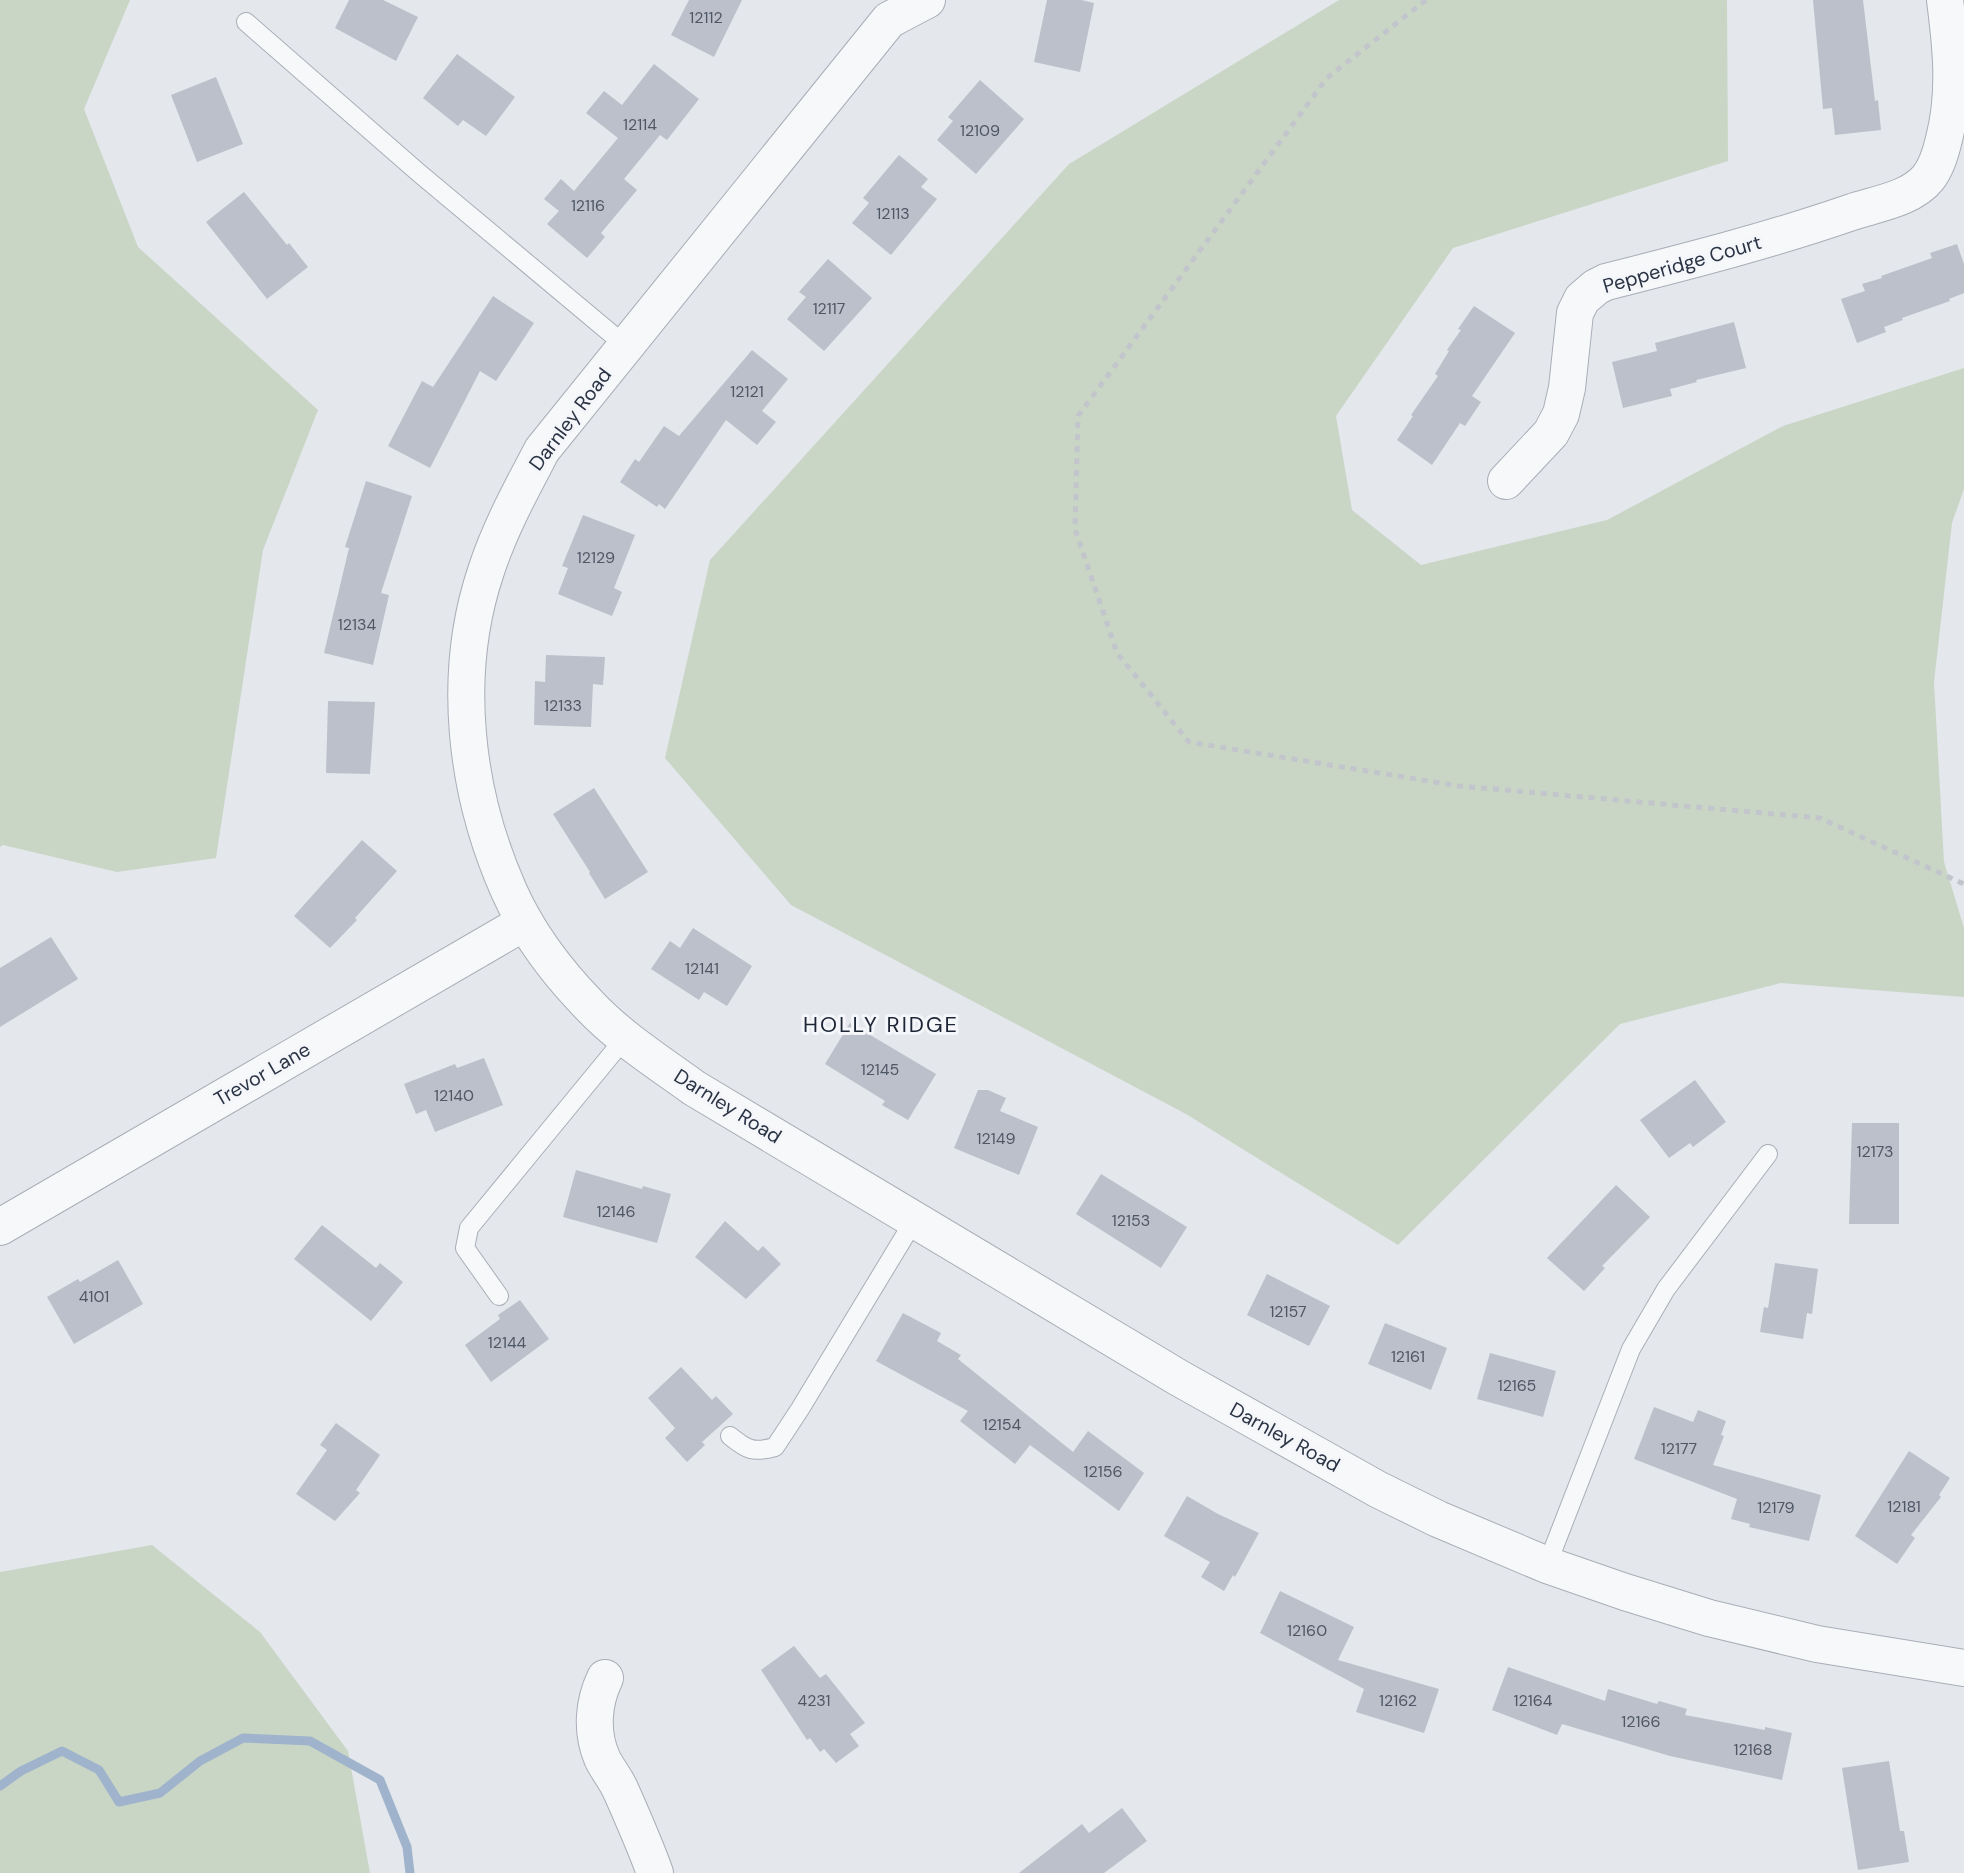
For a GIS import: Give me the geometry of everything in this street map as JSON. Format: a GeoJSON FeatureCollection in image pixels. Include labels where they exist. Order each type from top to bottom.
{"type":"FeatureCollection","features":[{"type":"Feature","properties":{"kind":"street","name":"Darnley Road"},"geometry":{"type":"LineString","coordinates":[[927,0],[889,20],[542,450],[507,515],[485,573],[470,633],[466,669],[467,729],[474,777],[488,835],[509,892],[525,922],[554,966],[591,1007],[625,1038],[694,1088],[1179,1378],[1379,1490],[1438,1519],[1547,1565],[1709,1618],[1817,1644],[1964,1668]]}},
{"type":"Feature","properties":{"kind":"street","name":"Pepperidge Court"},"geometry":{"type":"LineString","coordinates":[[1506,481],[1551,433],[1561,414],[1575,313],[1582,299],[1596,287],[1726,252],[1909,193],[1928,178],[1955,135],[1952,59],[1945,0]]}},
{"type":"Feature","properties":{"kind":"street","name":"Trevor Lane"},"geometry":{"type":"LineString","coordinates":[[0,1227],[525,922]]}},
{"type":"Feature","properties":{"kind":"street"},"geometry":{"type":"LineString","coordinates":[[605,1678],[595,1706],[594,1730],[602,1758],[613,1774],[655,1873]]}},
{"type":"Feature","properties":{"kind":"lane"},"geometry":{"type":"LineString","coordinates":[[246,22],[419,173],[626,346]]}},
{"type":"Feature","properties":{"kind":"lane"},"geometry":{"type":"LineString","coordinates":[[499,1296],[465,1248],[469,1228],[625,1038]]}},
{"type":"Feature","properties":{"kind":"lane"},"geometry":{"type":"LineString","coordinates":[[1547,1565],[1631,1349],[1666,1289],[1768,1154]]}},
{"type":"Feature","properties":{"kind":"lane"},"geometry":{"type":"LineString","coordinates":[[730,1436],[745,1448],[760,1451],[775,1447],[915,1219]]}},
{"type":"Feature","properties":{"kind":"path"},"geometry":{"type":"LineString","coordinates":[[1426,0],[1327,78],[1078,416],[1075,529],[1117,653],[1189,742],[1459,786],[1820,818],[1964,884]]}},
{"type":"Feature","properties":{"kind":"green space"},"geometry":{"type":"Polygon","coordinates":[[[0,0],[130,0],[84,109],[138,247],[318,410],[263,550],[216,858],[117,872],[3,845],[0,847],[0,0]]]}},
{"type":"Feature","properties":{"kind":"green space"},"geometry":{"type":"Polygon","coordinates":[[[1339,0],[1727,0],[1728,161],[1453,248],[1336,416],[1352,510],[1421,565],[1607,520],[1783,426],[1964,368],[1964,489],[1952,523],[1934,682],[1944,862],[1964,928],[1964,997],[1781,983],[1620,1024],[1398,1245],[1186,1114],[791,905],[665,758],[710,560],[1069,164],[1339,0]]]}},
{"type":"Feature","properties":{"kind":"green space"},"geometry":{"type":"Polygon","coordinates":[[[152,1545],[260,1632],[348,1751],[370,1873],[0,1873],[0,1572],[152,1545]]]}},
{"type":"Feature","properties":{"kind":"building"},"geometry":{"type":"Polygon","coordinates":[[[349,0],[383,0],[418,17],[396,61],[335,28],[349,0]]]}},
{"type":"Feature","properties":{"kind":"building"},"geometry":{"type":"Polygon","coordinates":[[[689,0],[742,0],[714,57],[671,35],[689,0]]]}},
{"type":"Feature","properties":{"kind":"building"},"geometry":{"type":"Polygon","coordinates":[[[1047,0],[1094,3],[1080,72],[1034,62],[1047,0]]]}},
{"type":"Feature","properties":{"kind":"building"},"geometry":{"type":"Polygon","coordinates":[[[1813,0],[1863,0],[1881,130],[1835,135],[1832,108],[1823,109],[1813,0]]]}},
{"type":"Feature","properties":{"kind":"building"},"geometry":{"type":"Polygon","coordinates":[[[457,54],[515,97],[486,136],[463,120],[458,126],[423,98],[457,54]]]}},
{"type":"Feature","properties":{"kind":"building"},"geometry":{"type":"Polygon","coordinates":[[[654,64],[699,99],[667,140],[660,135],[624,179],[637,190],[601,233],[605,237],[587,258],[547,224],[559,211],[544,199],[561,179],[574,191],[618,138],[586,113],[604,91],[622,105],[654,64]]]}},
{"type":"Feature","properties":{"kind":"building"},"geometry":{"type":"Polygon","coordinates":[[[216,77],[243,144],[197,162],[171,95],[216,77]]]}},
{"type":"Feature","properties":{"kind":"building"},"geometry":{"type":"Polygon","coordinates":[[[980,80],[1024,119],[976,174],[937,140],[953,121],[948,117],[980,80]]]}},
{"type":"Feature","properties":{"kind":"building"},"geometry":{"type":"Polygon","coordinates":[[[899,155],[928,179],[921,187],[937,199],[891,255],[852,223],[869,203],[863,198],[899,155]]]}},
{"type":"Feature","properties":{"kind":"building"},"geometry":{"type":"Polygon","coordinates":[[[244,192],[308,267],[267,299],[206,222],[244,192]]]}},
{"type":"Feature","properties":{"kind":"building"},"geometry":{"type":"Polygon","coordinates":[[[1957,244],[1964,264],[1964,293],[1902,318],[1884,327],[1886,332],[1857,343],[1841,299],[1865,291],[1862,284],[1932,258],[1930,253],[1957,244]]]}},
{"type":"Feature","properties":{"kind":"building"},"geometry":{"type":"Polygon","coordinates":[[[828,259],[872,298],[824,351],[787,319],[806,297],[799,292],[828,259]]]}},
{"type":"Feature","properties":{"kind":"building"},"geometry":{"type":"Polygon","coordinates":[[[493,296],[534,323],[496,381],[480,371],[430,468],[388,446],[422,381],[433,387],[493,296]]]}},
{"type":"Feature","properties":{"kind":"building"},"geometry":{"type":"Polygon","coordinates":[[[1474,306],[1515,333],[1472,396],[1481,402],[1465,426],[1460,423],[1432,465],[1397,440],[1438,376],[1435,374],[1447,350],[1474,306]]]}},
{"type":"Feature","properties":{"kind":"building"},"geometry":{"type":"Polygon","coordinates":[[[1734,322],[1746,368],[1696,380],[1670,389],[1672,396],[1623,408],[1612,362],[1657,351],[1655,343],[1734,322]]]}},
{"type":"Feature","properties":{"kind":"building"},"geometry":{"type":"Polygon","coordinates":[[[752,350],[788,379],[762,411],[776,422],[757,445],[726,420],[665,509],[659,504],[657,507],[620,482],[635,459],[639,462],[664,426],[679,436],[752,350]]]}},
{"type":"Feature","properties":{"kind":"building"},"geometry":{"type":"Polygon","coordinates":[[[366,481],[412,496],[381,593],[389,595],[373,665],[324,653],[349,548],[345,547],[366,481]]]}},
{"type":"Feature","properties":{"kind":"building"},"geometry":{"type":"Polygon","coordinates":[[[583,515],[635,535],[614,588],[622,592],[612,616],[558,594],[568,568],[562,566],[583,515]]]}},
{"type":"Feature","properties":{"kind":"building"},"geometry":{"type":"Polygon","coordinates":[[[546,655],[605,657],[603,685],[593,684],[591,727],[534,725],[535,681],[545,682],[546,655]]]}},
{"type":"Feature","properties":{"kind":"building"},"geometry":{"type":"Polygon","coordinates":[[[328,701],[375,702],[370,774],[326,773],[328,701]]]}},
{"type":"Feature","properties":{"kind":"building"},"geometry":{"type":"Polygon","coordinates":[[[594,788],[648,872],[605,899],[553,814],[594,788]]]}},
{"type":"Feature","properties":{"kind":"building"},"geometry":{"type":"Polygon","coordinates":[[[362,840],[397,871],[330,948],[294,916],[362,840]]]}},
{"type":"Feature","properties":{"kind":"building"},"geometry":{"type":"Polygon","coordinates":[[[693,928],[752,966],[727,1006],[704,992],[699,1000],[651,969],[670,941],[680,948],[693,928]]]}},
{"type":"Feature","properties":{"kind":"building"},"geometry":{"type":"Polygon","coordinates":[[[51,937],[78,979],[0,1027],[0,968],[51,937]]]}},
{"type":"Feature","properties":{"kind":"building"},"geometry":{"type":"Polygon","coordinates":[[[850,1023],[936,1074],[908,1120],[882,1105],[885,1101],[825,1064],[850,1023]]]}},
{"type":"Feature","properties":{"kind":"building"},"geometry":{"type":"Polygon","coordinates":[[[484,1058],[503,1105],[435,1132],[426,1110],[416,1114],[404,1084],[455,1064],[457,1068],[484,1058]]]}},
{"type":"Feature","properties":{"kind":"building"},"geometry":{"type":"Polygon","coordinates":[[[1695,1080],[1726,1122],[1693,1147],[1690,1143],[1669,1158],[1640,1120],[1695,1080]]]}},
{"type":"Feature","properties":{"kind":"building"},"geometry":{"type":"Polygon","coordinates":[[[978,1090],[988,1090],[1006,1098],[1000,1111],[1038,1127],[1019,1175],[954,1148],[978,1090]]]}},
{"type":"Feature","properties":{"kind":"building"},"geometry":{"type":"Polygon","coordinates":[[[1852,1123],[1899,1123],[1899,1224],[1849,1224],[1852,1123]]]}},
{"type":"Feature","properties":{"kind":"building"},"geometry":{"type":"Polygon","coordinates":[[[576,1170],[671,1194],[657,1243],[563,1217],[576,1170]]]}},
{"type":"Feature","properties":{"kind":"building"},"geometry":{"type":"Polygon","coordinates":[[[1101,1174],[1187,1227],[1161,1268],[1076,1214],[1101,1174]]]}},
{"type":"Feature","properties":{"kind":"building"},"geometry":{"type":"Polygon","coordinates":[[[1616,1185],[1650,1217],[1602,1266],[1605,1268],[1584,1291],[1547,1258],[1616,1185]]]}},
{"type":"Feature","properties":{"kind":"building"},"geometry":{"type":"Polygon","coordinates":[[[725,1221],[758,1251],[763,1246],[781,1264],[746,1299],[695,1257],[725,1221]]]}},
{"type":"Feature","properties":{"kind":"building"},"geometry":{"type":"Polygon","coordinates":[[[322,1225],[376,1268],[380,1263],[403,1282],[371,1321],[294,1259],[322,1225]]]}},
{"type":"Feature","properties":{"kind":"building"},"geometry":{"type":"Polygon","coordinates":[[[118,1260],[143,1304],[74,1344],[47,1297],[118,1260]]]}},
{"type":"Feature","properties":{"kind":"building"},"geometry":{"type":"Polygon","coordinates":[[[1775,1263],[1818,1269],[1812,1314],[1807,1313],[1803,1339],[1760,1332],[1764,1307],[1768,1308],[1775,1263]]]}},
{"type":"Feature","properties":{"kind":"building"},"geometry":{"type":"Polygon","coordinates":[[[1267,1274],[1330,1306],[1309,1346],[1247,1315],[1267,1274]]]}},
{"type":"Feature","properties":{"kind":"building"},"geometry":{"type":"Polygon","coordinates":[[[520,1300],[549,1339],[491,1382],[465,1345],[520,1300]]]}},
{"type":"Feature","properties":{"kind":"building"},"geometry":{"type":"Polygon","coordinates":[[[903,1313],[941,1333],[937,1341],[961,1355],[958,1359],[1073,1452],[1088,1431],[1144,1473],[1119,1511],[1030,1445],[1015,1464],[960,1421],[968,1411],[876,1361],[903,1313]]]}},
{"type":"Feature","properties":{"kind":"building"},"geometry":{"type":"Polygon","coordinates":[[[1385,1323],[1447,1348],[1431,1390],[1368,1364],[1385,1323]]]}},
{"type":"Feature","properties":{"kind":"building"},"geometry":{"type":"Polygon","coordinates":[[[1490,1353],[1556,1371],[1543,1417],[1477,1399],[1490,1353]]]}},
{"type":"Feature","properties":{"kind":"building"},"geometry":{"type":"Polygon","coordinates":[[[681,1367],[712,1400],[716,1396],[733,1414],[702,1442],[705,1445],[687,1462],[665,1438],[675,1428],[648,1398],[681,1367]]]}},
{"type":"Feature","properties":{"kind":"building"},"geometry":{"type":"Polygon","coordinates":[[[1654,1407],[1693,1422],[1698,1410],[1726,1421],[1713,1465],[1821,1495],[1809,1541],[1749,1527],[1750,1524],[1731,1519],[1737,1499],[1634,1459],[1654,1407]]]}},
{"type":"Feature","properties":{"kind":"building"},"geometry":{"type":"Polygon","coordinates":[[[336,1423],[380,1455],[356,1490],[360,1493],[335,1521],[296,1494],[327,1450],[320,1445],[336,1423]]]}},
{"type":"Feature","properties":{"kind":"building"},"geometry":{"type":"Polygon","coordinates":[[[1909,1451],[1950,1478],[1939,1495],[1941,1497],[1911,1535],[1915,1538],[1897,1564],[1855,1536],[1909,1451]]]}},
{"type":"Feature","properties":{"kind":"building"},"geometry":{"type":"Polygon","coordinates":[[[1187,1496],[1259,1533],[1224,1591],[1201,1577],[1210,1562],[1164,1536],[1187,1496]]]}},
{"type":"Feature","properties":{"kind":"building"},"geometry":{"type":"Polygon","coordinates":[[[1280,1591],[1354,1627],[1338,1660],[1439,1689],[1424,1733],[1356,1712],[1364,1689],[1260,1633],[1280,1591]]]}},
{"type":"Feature","properties":{"kind":"building"},"geometry":{"type":"Polygon","coordinates":[[[794,1646],[820,1678],[826,1674],[865,1723],[850,1734],[859,1746],[836,1763],[824,1749],[820,1752],[810,1738],[807,1740],[761,1670],[794,1646]]]}},
{"type":"Feature","properties":{"kind":"building"},"geometry":{"type":"Polygon","coordinates":[[[1508,1667],[1605,1701],[1608,1689],[1657,1704],[1659,1701],[1687,1709],[1685,1715],[1792,1733],[1782,1780],[1670,1756],[1562,1724],[1557,1735],[1492,1710],[1508,1667]]]}},
{"type":"Feature","properties":{"kind":"building"},"geometry":{"type":"Polygon","coordinates":[[[1889,1761],[1900,1831],[1904,1831],[1909,1862],[1858,1870],[1842,1768],[1889,1761]]]}},
{"type":"Feature","properties":{"kind":"building"},"geometry":{"type":"Polygon","coordinates":[[[1122,1808],[1147,1841],[1104,1873],[1019,1873],[1082,1824],[1089,1833],[1122,1808]]]}},
{"type":"Feature","properties":{"kind":"waterway"},"geometry":{"type":"LineString","coordinates":[[0,1786],[21,1771],[62,1751],[99,1770],[119,1802],[160,1793],[200,1761],[243,1738],[310,1741],[380,1780],[407,1847],[410,1873]]}},
{"type":"Feature","properties":{"kind":"district","name":"HOLLY RIDGE"},"geometry":{"type":"Point","coordinates":[881,1024]}}]}
